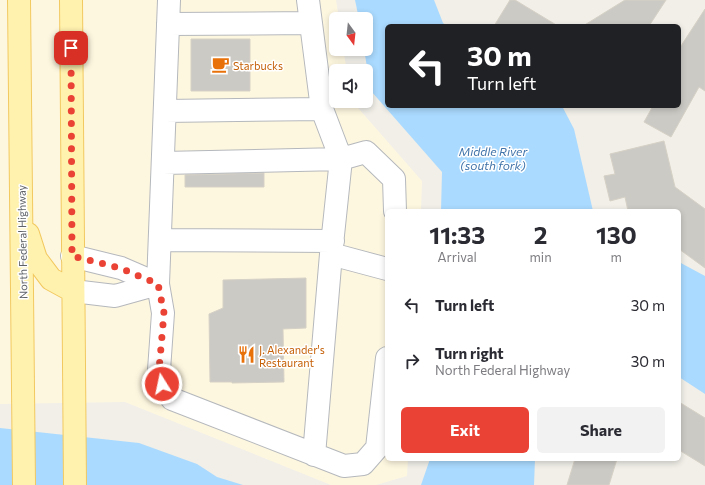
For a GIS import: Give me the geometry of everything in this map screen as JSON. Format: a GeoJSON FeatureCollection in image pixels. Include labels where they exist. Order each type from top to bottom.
{"type":"FeatureCollection","features":[{"type":"Feature","properties":{"kind":"main road","name":"North Federal Highway"},"geometry":{"type":"LineString","coordinates":[[19,0],[24,485]]}},
{"type":"Feature","properties":{"kind":"main road"},"geometry":{"type":"LineString","coordinates":[[71,0],[75,485]]}},
{"type":"Feature","properties":{"kind":"main road"},"geometry":{"type":"LineString","coordinates":[[22,215],[36,259],[51,279],[73,291]]}},
{"type":"Feature","properties":{"kind":"lane"},"geometry":{"type":"LineString","coordinates":[[169,0],[158,284],[164,313],[159,370],[162,384],[172,399],[344,466],[363,464],[377,448],[385,376]]}},
{"type":"Feature","properties":{"kind":"lane"},"geometry":{"type":"LineString","coordinates":[[308,0],[322,109],[341,159],[314,455]]}},
{"type":"Feature","properties":{"kind":"lane"},"geometry":{"type":"LineString","coordinates":[[168,24],[311,23]]}},
{"type":"Feature","properties":{"kind":"lane"},"geometry":{"type":"LineString","coordinates":[[165,111],[322,109]]}},
{"type":"Feature","properties":{"kind":"lane"},"geometry":{"type":"LineString","coordinates":[[163,163],[341,159],[366,152],[394,179],[395,209]]}},
{"type":"Feature","properties":{"kind":"lane"},"geometry":{"type":"LineString","coordinates":[[160,240],[332,248],[385,268]]}},
{"type":"Feature","properties":{"kind":"lane"},"geometry":{"type":"LineString","coordinates":[[72,256],[120,268],[158,284]]}},
{"type":"Feature","properties":{"kind":"lane"},"geometry":{"type":"LineString","coordinates":[[73,291],[115,296],[158,284]]}},
{"type":"Feature","properties":{"kind":"shaded area"},"geometry":{"type":"Polygon","coordinates":[[[0,0],[336,0],[338,12],[329,12],[329,56],[344,56],[346,64],[329,64],[329,108],[358,108],[422,181],[421,209],[385,209],[385,461],[408,461],[407,476],[376,485],[331,485],[125,402],[0,404],[0,0]]]}},
{"type":"Feature","properties":{"kind":"water","name":"Middle River (south fork)"},"geometry":{"type":"Polygon","coordinates":[[[355,0],[434,0],[444,24],[385,24],[385,107],[373,93],[373,64],[366,64],[365,56],[373,56],[373,12],[358,12],[355,0]]]}},
{"type":"Feature","properties":{"kind":"water","name":"Middle River (south fork)"},"geometry":{"type":"Polygon","coordinates":[[[386,108],[563,108],[574,129],[593,209],[441,209],[442,172],[386,108]]]}},
{"type":"Feature","properties":{"kind":"water"},"geometry":{"type":"Polygon","coordinates":[[[681,263],[705,276],[705,394],[681,378],[681,263]]]}},
{"type":"Feature","properties":{"kind":"water"},"geometry":{"type":"Polygon","coordinates":[[[0,428],[139,443],[197,464],[217,477],[243,485],[0,485],[0,428]]]}},
{"type":"Feature","properties":{"kind":"water"},"geometry":{"type":"Polygon","coordinates":[[[429,461],[535,461],[534,485],[421,485],[429,461]]]}},
{"type":"Feature","properties":{"kind":"building"},"geometry":{"type":"Polygon","coordinates":[[[510,0],[515,0],[555,24],[495,24],[510,0]]]}},
{"type":"Feature","properties":{"kind":"building"},"geometry":{"type":"Polygon","coordinates":[[[625,0],[666,0],[650,24],[586,24],[625,0]]]}},
{"type":"Feature","properties":{"kind":"building"},"geometry":{"type":"Polygon","coordinates":[[[705,9],[705,91],[699,87],[671,137],[644,122],[652,108],[681,108],[681,46],[705,9]]]}},
{"type":"Feature","properties":{"kind":"building","name":"Starbucks"},"geometry":{"type":"Polygon","coordinates":[[[191,39],[250,39],[250,91],[191,91],[191,39]]]}},
{"type":"Feature","properties":{"kind":"building"},"geometry":{"type":"Polygon","coordinates":[[[664,141],[675,187],[705,209],[705,268],[681,250],[681,209],[628,209],[625,197],[610,201],[604,176],[615,174],[610,154],[664,141]]]}},
{"type":"Feature","properties":{"kind":"building"},"geometry":{"type":"Polygon","coordinates":[[[264,173],[264,187],[185,187],[185,175],[264,173]]]}},
{"type":"Feature","properties":{"kind":"building","name":"J. Alexander's Restaurant"},"geometry":{"type":"Polygon","coordinates":[[[306,278],[306,328],[283,329],[284,382],[210,382],[209,314],[223,308],[223,280],[306,278]]]}},
{"type":"Feature","properties":{"kind":"building"},"geometry":{"type":"Polygon","coordinates":[[[681,403],[705,418],[705,466],[681,451],[681,403]]]}},
{"type":"Feature","properties":{"kind":"building"},"geometry":{"type":"Polygon","coordinates":[[[574,461],[616,461],[609,485],[567,485],[574,461]]]}},
{"type":"Feature","properties":{"kind":"place","name":"Starbucks"},"geometry":{"type":"Point","coordinates":[220,65]}},
{"type":"Feature","properties":{"kind":"place","name":"J. Alexander's Restaurant"},"geometry":{"type":"Point","coordinates":[246,355]}},
{"type":"Feature","properties":{"kind":"route"},"geometry":{"type":"LineString","coordinates":[[71,48],[72,256],[120,268],[158,284],[164,313],[159,370],[162,384]]}}]}
